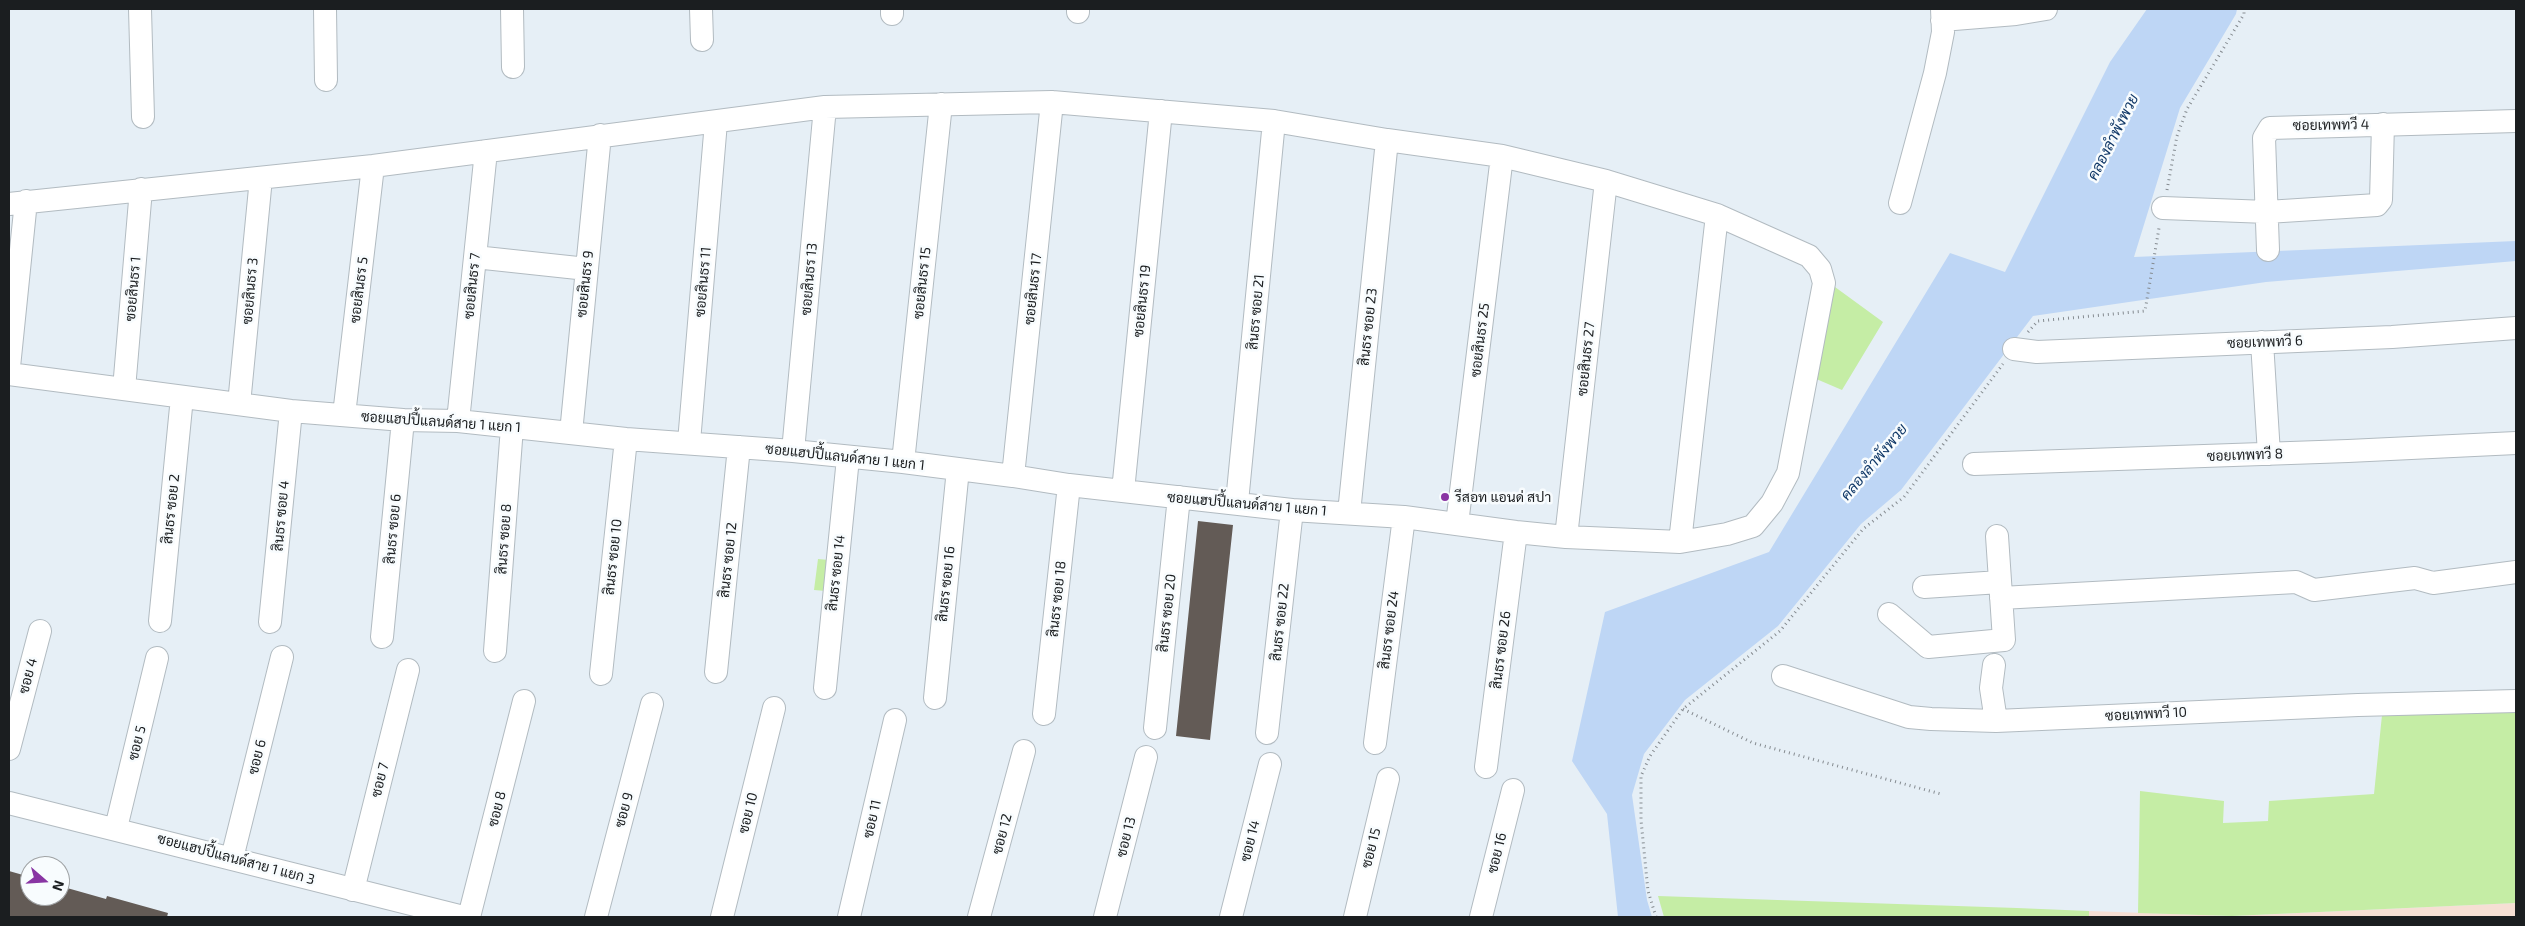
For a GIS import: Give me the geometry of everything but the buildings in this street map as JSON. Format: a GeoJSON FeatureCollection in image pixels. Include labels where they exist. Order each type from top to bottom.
{"type":"FeatureCollection","features":[{"type":"Feature","properties":{"kind":"street"},"geometry":{"type":"LineString","coordinates":[[140,9],[143,117]]}},
{"type":"Feature","properties":{"kind":"street"},"geometry":{"type":"LineString","coordinates":[[325,9],[326,80]]}},
{"type":"Feature","properties":{"kind":"street"},"geometry":{"type":"LineString","coordinates":[[512,9],[513,67]]}},
{"type":"Feature","properties":{"kind":"street"},"geometry":{"type":"LineString","coordinates":[[702,9],[702,40]]}},
{"type":"Feature","properties":{"kind":"street"},"geometry":{"type":"LineString","coordinates":[[1900,203],[1935,73],[1943,32],[1942,14],[2016,14],[2046,9]]}},
{"type":"Feature","properties":{"kind":"street","name":"ซอยแฮปปี้แลนด์สาย 1 แยก 1"},"geometry":{"type":"LineString","coordinates":[[9,374],[291,411],[403,420],[458,421],[626,439],[689,442],[739,448],[793,451],[848,458],[904,462],[1069,485],[1237,502],[1292,510],[1404,517],[1566,537],[1680,542],[1727,534],[1752,526],[1772,503],[1788,473],[1824,283],[1820,268],[1809,256],[1717,214],[1606,181],[1502,156],[1387,140],[1274,121],[1052,102],[825,107],[373,166],[18,203]]}},
{"type":"Feature","properties":{"kind":"street","name":"ซอยสินธร 17"},"geometry":{"type":"LineString","coordinates":[[1013,476],[1052,102]]}},
{"type":"Feature","properties":{"kind":"street","name":"ซอยสินธร 15"},"geometry":{"type":"LineString","coordinates":[[904,462],[941,104]]}},
{"type":"Feature","properties":{"kind":"street","name":"ซอยสินธร 13"},"geometry":{"type":"LineString","coordinates":[[793,451],[825,107]]}},
{"type":"Feature","properties":{"kind":"street","name":"ซอยสินธร 19"},"geometry":{"type":"LineString","coordinates":[[1123,491],[1160,111]]}},
{"type":"Feature","properties":{"kind":"street","name":"สินธร ซอย 21"},"geometry":{"type":"LineString","coordinates":[[1237,502],[1274,121]]}},
{"type":"Feature","properties":{"kind":"street","name":"ซอยเทพทวี 4"},"geometry":{"type":"LineString","coordinates":[[2268,250],[2264,138],[2270,128],[2516,121]]}},
{"type":"Feature","properties":{"kind":"street","name":"ซอยสินธร 11"},"geometry":{"type":"LineString","coordinates":[[689,442],[716,122]]}},
{"type":"Feature","properties":{"kind":"street"},"geometry":{"type":"LineString","coordinates":[[2163,208],[2267,212],[2380,204],[2383,173],[2383,124]]}},
{"type":"Feature","properties":{"kind":"street","name":"ซอยสินธร 9"},"geometry":{"type":"LineString","coordinates":[[571,433],[600,135]]}},
{"type":"Feature","properties":{"kind":"street","name":"สินธร ซอย 23"},"geometry":{"type":"LineString","coordinates":[[1348,513],[1387,140]]}},
{"type":"Feature","properties":{"kind":"street","name":"ซอยสินธร 7"},"geometry":{"type":"LineString","coordinates":[[458,421],[486,151]]}},
{"type":"Feature","properties":{"kind":"street","name":"ซอยสินธร 25"},"geometry":{"type":"LineString","coordinates":[[1457,524],[1502,156]]}},
{"type":"Feature","properties":{"kind":"street","name":"ซอยสินธร 5"},"geometry":{"type":"LineString","coordinates":[[344,415],[373,166]]}},
{"type":"Feature","properties":{"kind":"street","name":"ซอยสินธร 3"},"geometry":{"type":"LineString","coordinates":[[239,404],[261,178]]}},
{"type":"Feature","properties":{"kind":"street","name":"ซอยสินธร 27"},"geometry":{"type":"LineString","coordinates":[[1566,537],[1606,181]]}},
{"type":"Feature","properties":{"kind":"street","name":"ซอยสินธร 1"},"geometry":{"type":"LineString","coordinates":[[124,389],[142,189]]}},
{"type":"Feature","properties":{"kind":"street"},"geometry":{"type":"LineString","coordinates":[[9,368],[18,203]]}},
{"type":"Feature","properties":{"kind":"street"},"geometry":{"type":"LineString","coordinates":[[1680,542],[1717,214]]}},
{"type":"Feature","properties":{"kind":"street"},"geometry":{"type":"LineString","coordinates":[[475,257],[587,269]]}},
{"type":"Feature","properties":{"kind":"street","name":"ซอยเทพทวี 6"},"geometry":{"type":"LineString","coordinates":[[2014,349],[2037,352],[2392,336],[2516,328]]}},
{"type":"Feature","properties":{"kind":"street"},"geometry":{"type":"LineString","coordinates":[[2262,342],[2269,454]]}},
{"type":"Feature","properties":{"kind":"street","name":"สินธร ซอย 2"},"geometry":{"type":"LineString","coordinates":[[160,621],[182,397]]}},
{"type":"Feature","properties":{"kind":"street","name":"สินธร ซอย 4"},"geometry":{"type":"LineString","coordinates":[[270,622],[291,411]]}},
{"type":"Feature","properties":{"kind":"street","name":"สินธร ซอย 6"},"geometry":{"type":"LineString","coordinates":[[382,637],[403,420]]}},
{"type":"Feature","properties":{"kind":"street","name":"สินธร ซอย 8"},"geometry":{"type":"LineString","coordinates":[[495,651],[512,427]]}},
{"type":"Feature","properties":{"kind":"street","name":"สินธร ซอย 10"},"geometry":{"type":"LineString","coordinates":[[601,674],[626,439]]}},
{"type":"Feature","properties":{"kind":"street","name":"ซอยเทพทวี 8"},"geometry":{"type":"LineString","coordinates":[[1974,464],[2516,443]]}},
{"type":"Feature","properties":{"kind":"street","name":"สินธร ซอย 12"},"geometry":{"type":"LineString","coordinates":[[716,672],[739,448]]}},
{"type":"Feature","properties":{"kind":"street","name":"สินธร ซอย 14"},"geometry":{"type":"LineString","coordinates":[[824,688],[848,458]]}},
{"type":"Feature","properties":{"kind":"street","name":"สินธร ซอย 16"},"geometry":{"type":"LineString","coordinates":[[934,698],[958,469]]}},
{"type":"Feature","properties":{"kind":"street","name":"สินธร ซอย 18"},"geometry":{"type":"LineString","coordinates":[[1044,714],[1069,485]]}},
{"type":"Feature","properties":{"kind":"street","name":"สินธร ซอย 20"},"geometry":{"type":"LineString","coordinates":[[1154,728],[1178,497]]}},
{"type":"Feature","properties":{"kind":"street","name":"สินธร ซอย 22"},"geometry":{"type":"LineString","coordinates":[[1267,733],[1292,510]]}},
{"type":"Feature","properties":{"kind":"street","name":"สินธร ซอย 24"},"geometry":{"type":"LineString","coordinates":[[1375,743],[1404,517]]}},
{"type":"Feature","properties":{"kind":"street","name":"สินธร ซอย 26"},"geometry":{"type":"LineString","coordinates":[[1486,767],[1516,532]]}},
{"type":"Feature","properties":{"kind":"street"},"geometry":{"type":"LineString","coordinates":[[1889,614],[1928,647],[2004,640],[1997,536]]}},
{"type":"Feature","properties":{"kind":"street"},"geometry":{"type":"LineString","coordinates":[[1924,587],[2000,590],[2296,582],[2314,590],[2415,578],[2434,583],[2516,572]]}},
{"type":"Feature","properties":{"kind":"street","name":"ซอย 4"},"geometry":{"type":"LineString","coordinates":[[9,749],[40,631]]}},
{"type":"Feature","properties":{"kind":"street","name":"ซอย 6"},"geometry":{"type":"LineString","coordinates":[[232,858],[282,657]]}},
{"type":"Feature","properties":{"kind":"street","name":"ซอย 5"},"geometry":{"type":"LineString","coordinates":[[116,828],[158,658]]}},
{"type":"Feature","properties":{"kind":"street"},"geometry":{"type":"LineString","coordinates":[[1994,665],[1991,688],[1996,721]]}},
{"type":"Feature","properties":{"kind":"street","name":"ซอย 7"},"geometry":{"type":"LineString","coordinates":[[352,890],[408,670]]}},
{"type":"Feature","properties":{"kind":"street","name":"ซอยเทพทวี 10"},"geometry":{"type":"LineString","coordinates":[[1783,676],[1909,717],[1996,721],[2358,705],[2516,701]]}},
{"type":"Feature","properties":{"kind":"street","name":"ซอย 8"},"geometry":{"type":"LineString","coordinates":[[469,917],[524,701]]}},
{"type":"Feature","properties":{"kind":"street","name":"ซอย 9"},"geometry":{"type":"LineString","coordinates":[[596,917],[652,704]]}},
{"type":"Feature","properties":{"kind":"street","name":"ซอย 10"},"geometry":{"type":"LineString","coordinates":[[722,917],[774,708]]}},
{"type":"Feature","properties":{"kind":"street","name":"ซอย 11"},"geometry":{"type":"LineString","coordinates":[[849,917],[895,720]]}},
{"type":"Feature","properties":{"kind":"street","name":"ซอย 12"},"geometry":{"type":"LineString","coordinates":[[979,917],[1024,751]]}},
{"type":"Feature","properties":{"kind":"street","name":"ซอย 13"},"geometry":{"type":"LineString","coordinates":[[1105,917],[1146,757]]}},
{"type":"Feature","properties":{"kind":"street","name":"ซอย 14"},"geometry":{"type":"LineString","coordinates":[[1231,917],[1270,764]]}},
{"type":"Feature","properties":{"kind":"street","name":"ซอย 15"},"geometry":{"type":"LineString","coordinates":[[1355,917],[1388,779]]}},
{"type":"Feature","properties":{"kind":"street","name":"ซอย 16"},"geometry":{"type":"LineString","coordinates":[[1481,917],[1513,790]]}},
{"type":"Feature","properties":{"kind":"street","name":"ซอยแฮปปี้แลนด์สาย 1 แยก 3"},"geometry":{"type":"LineString","coordinates":[[9,803],[116,828],[463,917]]}},
{"type":"Feature","properties":{"kind":"path"},"geometry":{"type":"LineString","coordinates":[[2177,136],[2187,109],[2244,14],[2244,9]]}},
{"type":"Feature","properties":{"kind":"path"},"geometry":{"type":"LineString","coordinates":[[1656,917],[1648,891],[1641,820],[1641,776],[1650,756],[1683,709],[1780,631],[1863,529],[1904,497],[2014,349],[2038,321],[2145,311],[2154,253]]}},
{"type":"Feature","properties":{"kind":"path"},"geometry":{"type":"LineString","coordinates":[[1683,709],[1753,743],[1940,794]]}},
{"type":"Feature","properties":{"kind":"shaded area"},"geometry":{"type":"Polygon","coordinates":[[[2516,903],[2516,917],[2089,917],[2089,911],[2232,916],[2516,903]]]}},
{"type":"Feature","properties":{"kind":"green space"},"geometry":{"type":"Polygon","coordinates":[[[1835,287],[1883,322],[1842,390],[1814,378],[1835,287]]]}},
{"type":"Feature","properties":{"kind":"green space"},"geometry":{"type":"Polygon","coordinates":[[[818,559],[829,560],[826,591],[814,590],[818,559]]]}},
{"type":"Feature","properties":{"kind":"green space"},"geometry":{"type":"Polygon","coordinates":[[[2516,712],[2516,903],[2232,916],[2138,913],[2140,791],[2224,801],[2223,823],[2268,821],[2269,801],[2374,794],[2382,715],[2516,712]]]}},
{"type":"Feature","properties":{"kind":"green space"},"geometry":{"type":"Polygon","coordinates":[[[1658,896],[2089,911],[2089,917],[1664,917],[1658,896]]]}},
{"type":"Feature","properties":{"kind":"water","name":"คลองลำพังพวย"},"geometry":{"type":"Polygon","coordinates":[[[2147,9],[2237,9],[2236,14],[2180,108],[2134,257],[2516,241],[2516,261],[2266,282],[2033,316],[1901,490],[1861,524],[1778,626],[1685,700],[1644,754],[1632,795],[1647,900],[1652,917],[1618,917],[1607,814],[1572,761],[1605,612],[1769,552],[1950,253],[2005,272],[2110,62],[2147,9]]]}},
{"type":"Feature","properties":{"kind":"place","name":"รีสอท แอนด่ สปา"},"geometry":{"type":"Point","coordinates":[1445,497]}}]}
